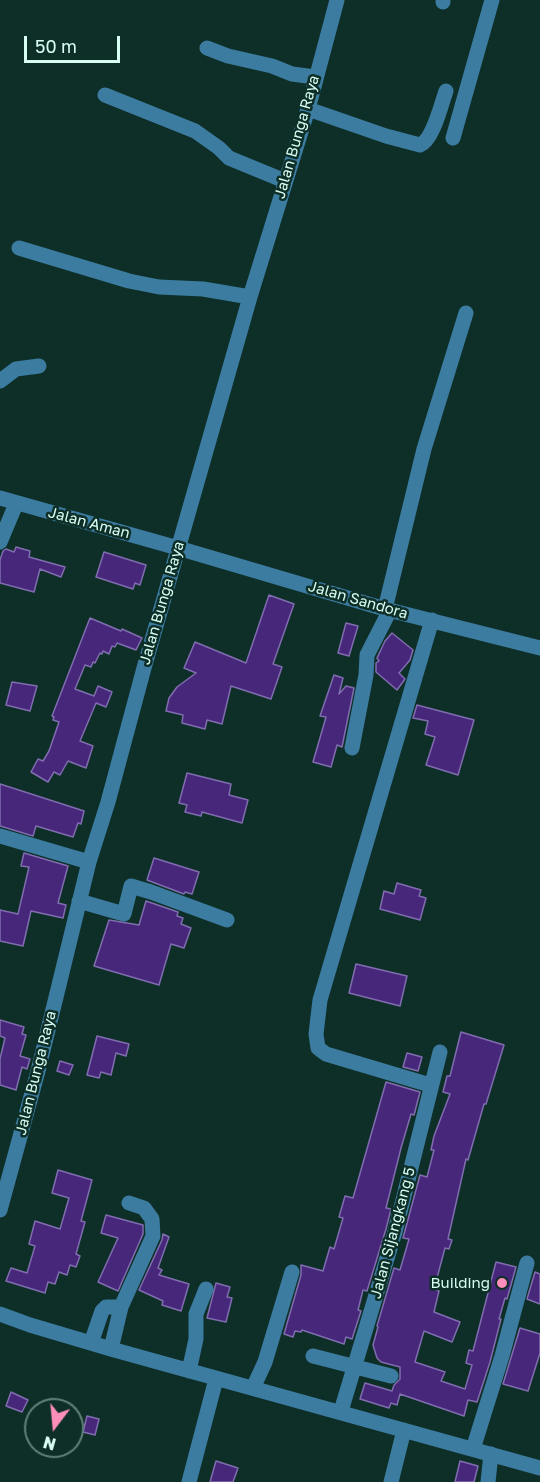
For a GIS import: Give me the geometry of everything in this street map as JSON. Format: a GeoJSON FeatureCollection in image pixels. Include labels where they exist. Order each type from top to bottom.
{"type":"FeatureCollection","features":[{"type":"Feature","properties":{"kind":"street","name":"Jalan Bunga Raya"},"geometry":{"type":"LineString","coordinates":[[0,1210],[38,1071],[89,862],[250,297],[308,109],[337,0]]}},
{"type":"Feature","properties":{"kind":"street"},"geometry":{"type":"LineString","coordinates":[[453,138],[492,0]]}},
{"type":"Feature","properties":{"kind":"street"},"geometry":{"type":"LineString","coordinates":[[207,48],[228,57],[272,66],[292,74],[315,77]]}},
{"type":"Feature","properties":{"kind":"street"},"geometry":{"type":"LineString","coordinates":[[308,109],[386,136],[420,145],[429,137],[446,91]]}},
{"type":"Feature","properties":{"kind":"street"},"geometry":{"type":"LineString","coordinates":[[105,95],[195,131],[229,158],[285,181]]}},
{"type":"Feature","properties":{"kind":"street"},"geometry":{"type":"LineString","coordinates":[[19,248],[129,281],[159,287],[203,289],[250,297]]}},
{"type":"Feature","properties":{"kind":"street"},"geometry":{"type":"LineString","coordinates":[[352,748],[366,675],[367,656],[388,610],[424,449],[466,313]]}},
{"type":"Feature","properties":{"kind":"street"},"geometry":{"type":"LineString","coordinates":[[0,381],[16,369],[39,366]]}},
{"type":"Feature","properties":{"kind":"street","name":"Jalan Aman"},"geometry":{"type":"LineString","coordinates":[[0,498],[178,548]]}},
{"type":"Feature","properties":{"kind":"street"},"geometry":{"type":"LineString","coordinates":[[0,542],[16,504]]}},
{"type":"Feature","properties":{"kind":"street","name":"Jalan Sandora"},"geometry":{"type":"LineString","coordinates":[[178,548],[388,610],[539,645]]}},
{"type":"Feature","properties":{"kind":"street"},"geometry":{"type":"LineString","coordinates":[[430,1085],[326,1054],[318,1048],[316,1034],[320,1000],[432,620]]}},
{"type":"Feature","properties":{"kind":"street"},"geometry":{"type":"LineString","coordinates":[[0,836],[89,862]]}},
{"type":"Feature","properties":{"kind":"street"},"geometry":{"type":"LineString","coordinates":[[79,901],[124,914],[131,886],[227,920]]}},
{"type":"Feature","properties":{"kind":"street","name":"Jalan Sijangkang 5"},"geometry":{"type":"LineString","coordinates":[[341,1412],[395,1232],[440,1052]]}},
{"type":"Feature","properties":{"kind":"street"},"geometry":{"type":"LineString","coordinates":[[111,1349],[121,1307],[153,1236],[152,1219],[144,1208],[129,1203]]}},
{"type":"Feature","properties":{"kind":"street"},"geometry":{"type":"LineString","coordinates":[[474,1449],[527,1263]]}},
{"type":"Feature","properties":{"kind":"street"},"geometry":{"type":"LineString","coordinates":[[253,1389],[265,1362],[292,1272]]}},
{"type":"Feature","properties":{"kind":"street"},"geometry":{"type":"LineString","coordinates":[[189,1371],[196,1339],[196,1314],[206,1289]]}},
{"type":"Feature","properties":{"kind":"street"},"geometry":{"type":"LineString","coordinates":[[91,1343],[102,1311],[106,1307],[121,1307]]}},
{"type":"Feature","properties":{"kind":"street"},"geometry":{"type":"LineString","coordinates":[[0,1314],[111,1349],[540,1468]]}},
{"type":"Feature","properties":{"kind":"street"},"geometry":{"type":"LineString","coordinates":[[313,1356],[391,1376]]}},
{"type":"Feature","properties":{"kind":"street"},"geometry":{"type":"LineString","coordinates":[[189,1482],[216,1378]]}},
{"type":"Feature","properties":{"kind":"street"},"geometry":{"type":"LineString","coordinates":[[391,1482],[404,1430]]}},
{"type":"Feature","properties":{"kind":"street"},"geometry":{"type":"LineString","coordinates":[[488,1482],[491,1454]]}},
{"type":"Feature","properties":{"kind":"building"},"geometry":{"type":"Polygon","coordinates":[[[16,547],[30,551],[29,557],[65,567],[61,577],[40,569],[34,592],[0,583],[0,560],[3,551],[6,549],[14,552],[16,547]]]}},
{"type":"Feature","properties":{"kind":"building"},"geometry":{"type":"Polygon","coordinates":[[[104,552],[146,565],[140,585],[135,583],[133,589],[96,577],[104,552]]]}},
{"type":"Feature","properties":{"kind":"building"},"geometry":{"type":"Polygon","coordinates":[[[269,595],[294,604],[273,664],[282,667],[271,699],[231,686],[222,724],[207,720],[205,729],[182,723],[183,715],[166,711],[169,698],[177,687],[196,673],[184,668],[195,642],[246,663],[269,595]]]}},
{"type":"Feature","properties":{"kind":"building"},"geometry":{"type":"Polygon","coordinates":[[[90,618],[142,638],[136,650],[117,643],[115,647],[112,646],[109,654],[103,651],[102,654],[100,653],[91,667],[85,665],[75,689],[94,696],[98,686],[112,692],[106,707],[96,703],[80,741],[93,746],[86,768],[68,761],[60,775],[54,772],[48,782],[31,772],[38,759],[43,761],[49,751],[59,722],[53,720],[52,716],[90,618]]]}},
{"type":"Feature","properties":{"kind":"building"},"geometry":{"type":"Polygon","coordinates":[[[346,623],[358,626],[349,656],[338,653],[346,623]]]}},
{"type":"Feature","properties":{"kind":"building"},"geometry":{"type":"Polygon","coordinates":[[[392,633],[413,650],[410,660],[399,673],[405,679],[397,690],[376,672],[376,663],[379,661],[377,658],[385,641],[392,633]]]}},
{"type":"Feature","properties":{"kind":"building"},"geometry":{"type":"Polygon","coordinates":[[[334,675],[343,678],[339,694],[346,686],[354,688],[342,747],[337,745],[331,767],[313,762],[326,717],[320,716],[334,675]]]}},
{"type":"Feature","properties":{"kind":"building"},"geometry":{"type":"Polygon","coordinates":[[[12,682],[37,686],[30,711],[6,705],[12,682]]]}},
{"type":"Feature","properties":{"kind":"building"},"geometry":{"type":"Polygon","coordinates":[[[417,705],[474,720],[458,775],[426,765],[435,737],[425,734],[428,721],[413,718],[417,705]]]}},
{"type":"Feature","properties":{"kind":"building"},"geometry":{"type":"Polygon","coordinates":[[[187,773],[231,784],[229,795],[248,800],[242,823],[202,812],[201,816],[185,812],[187,805],[179,803],[187,773]]]}},
{"type":"Feature","properties":{"kind":"building"},"geometry":{"type":"Polygon","coordinates":[[[0,784],[84,811],[81,824],[78,823],[73,837],[36,826],[33,836],[0,826],[0,784]]]}},
{"type":"Feature","properties":{"kind":"building"},"geometry":{"type":"Polygon","coordinates":[[[24,853],[68,866],[58,903],[66,905],[63,918],[31,911],[23,946],[0,941],[0,910],[18,914],[29,867],[21,866],[24,853]]]}},
{"type":"Feature","properties":{"kind":"building"},"geometry":{"type":"Polygon","coordinates":[[[154,858],[199,872],[192,894],[185,892],[184,894],[147,880],[154,858]]]}},
{"type":"Feature","properties":{"kind":"building"},"geometry":{"type":"Polygon","coordinates":[[[397,883],[421,890],[419,896],[426,898],[420,920],[380,909],[384,891],[394,894],[397,883]]]}},
{"type":"Feature","properties":{"kind":"building"},"geometry":{"type":"Polygon","coordinates":[[[146,901],[178,912],[177,916],[183,918],[181,924],[191,928],[184,948],[171,944],[159,985],[94,966],[109,920],[139,925],[146,901]]]}},
{"type":"Feature","properties":{"kind":"building"},"geometry":{"type":"Polygon","coordinates":[[[356,964],[407,976],[400,1006],[349,993],[356,964]]]}},
{"type":"Feature","properties":{"kind":"building"},"geometry":{"type":"Polygon","coordinates":[[[0,1020],[24,1027],[22,1034],[26,1035],[20,1056],[30,1059],[27,1069],[22,1067],[16,1090],[0,1085],[0,1059],[5,1038],[0,1036],[0,1020]]]}},
{"type":"Feature","properties":{"kind":"building"},"geometry":{"type":"Polygon","coordinates":[[[461,1032],[504,1045],[468,1160],[466,1159],[448,1239],[452,1240],[449,1249],[445,1248],[434,1289],[439,1291],[434,1312],[460,1322],[452,1342],[424,1331],[415,1362],[445,1372],[441,1381],[465,1389],[472,1365],[466,1363],[469,1350],[473,1351],[496,1262],[516,1267],[507,1299],[505,1298],[490,1362],[477,1402],[468,1400],[464,1416],[400,1394],[397,1405],[391,1403],[389,1408],[360,1399],[365,1383],[392,1391],[400,1379],[400,1367],[381,1362],[377,1358],[373,1345],[394,1268],[400,1270],[409,1239],[403,1238],[420,1175],[427,1177],[434,1150],[431,1150],[434,1136],[450,1094],[443,1092],[447,1076],[450,1076],[461,1032]]]}},
{"type":"Feature","properties":{"kind":"building"},"geometry":{"type":"Polygon","coordinates":[[[97,1036],[129,1044],[126,1056],[116,1053],[111,1075],[101,1072],[99,1078],[87,1075],[97,1036]]]}},
{"type":"Feature","properties":{"kind":"building"},"geometry":{"type":"Polygon","coordinates":[[[407,1053],[422,1057],[418,1071],[403,1067],[407,1053]]]}},
{"type":"Feature","properties":{"kind":"building"},"geometry":{"type":"Polygon","coordinates":[[[60,1061],[73,1065],[69,1075],[57,1071],[60,1061]]]}},
{"type":"Feature","properties":{"kind":"building"},"geometry":{"type":"Polygon","coordinates":[[[386,1082],[420,1092],[401,1148],[386,1208],[391,1209],[386,1229],[367,1291],[363,1290],[358,1310],[361,1311],[352,1339],[346,1337],[344,1344],[302,1330],[301,1332],[295,1331],[293,1337],[284,1334],[301,1275],[301,1265],[323,1271],[330,1247],[334,1249],[343,1218],[339,1217],[345,1196],[353,1198],[386,1082]]]}},
{"type":"Feature","properties":{"kind":"building"},"geometry":{"type":"Polygon","coordinates":[[[58,1170],[92,1180],[81,1221],[85,1222],[76,1254],[80,1256],[76,1267],[70,1265],[67,1275],[59,1272],[55,1284],[48,1282],[45,1293],[6,1281],[11,1268],[27,1273],[35,1246],[29,1244],[35,1221],[60,1229],[69,1198],[52,1193],[58,1170]]]}},
{"type":"Feature","properties":{"kind":"building"},"geometry":{"type":"Polygon","coordinates":[[[106,1215],[143,1225],[143,1234],[118,1291],[98,1282],[118,1238],[101,1233],[106,1215]]]}},
{"type":"Feature","properties":{"kind":"building"},"geometry":{"type":"Polygon","coordinates":[[[163,1234],[169,1237],[158,1268],[162,1270],[159,1275],[189,1284],[181,1311],[162,1305],[163,1301],[139,1290],[163,1234]]]}},
{"type":"Feature","properties":{"kind":"building"},"geometry":{"type":"Polygon","coordinates":[[[535,1272],[540,1274],[540,1304],[527,1299],[535,1272]]]}},
{"type":"Feature","properties":{"kind":"building"},"geometry":{"type":"Polygon","coordinates":[[[216,1283],[230,1287],[227,1297],[232,1298],[226,1322],[207,1318],[216,1283]]]}},
{"type":"Feature","properties":{"kind":"building"},"geometry":{"type":"Polygon","coordinates":[[[520,1328],[540,1334],[540,1353],[528,1391],[503,1384],[520,1328]]]}},
{"type":"Feature","properties":{"kind":"building"},"geometry":{"type":"Polygon","coordinates":[[[11,1392],[24,1398],[22,1412],[6,1406],[11,1392]]]}},
{"type":"Feature","properties":{"kind":"building"},"geometry":{"type":"Polygon","coordinates":[[[87,1416],[99,1419],[95,1435],[84,1432],[87,1416]]]}},
{"type":"Feature","properties":{"kind":"building"},"geometry":{"type":"Polygon","coordinates":[[[216,1461],[238,1468],[233,1482],[210,1482],[216,1461]]]}},
{"type":"Feature","properties":{"kind":"building"},"geometry":{"type":"Polygon","coordinates":[[[460,1461],[478,1466],[474,1482],[455,1482],[460,1461]]]}},
{"type":"Feature","properties":{"kind":"place","name":"Building"},"geometry":{"type":"Point","coordinates":[502,1283]}}]}
